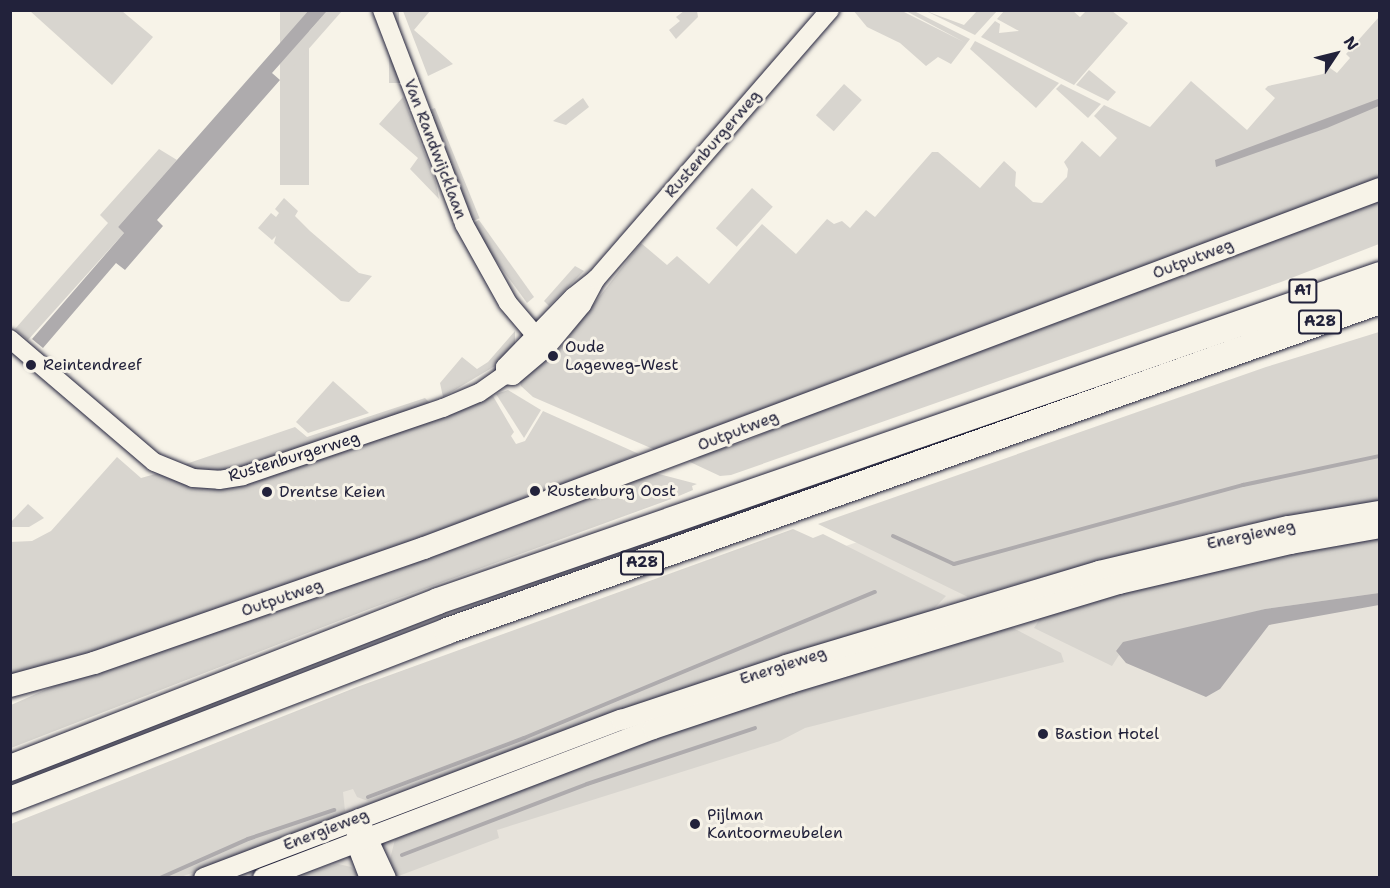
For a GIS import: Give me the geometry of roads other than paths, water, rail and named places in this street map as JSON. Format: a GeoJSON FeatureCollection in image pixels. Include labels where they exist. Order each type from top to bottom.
{"type":"FeatureCollection","features":[{"type":"Feature","properties":{"kind":"highway","name":"A1"},"geometry":{"type":"LineString","coordinates":[[1227,326],[1380,258]]}},
{"type":"Feature","properties":{"kind":"highway","name":"A28"},"geometry":{"type":"LineString","coordinates":[[10,768],[438,602],[1227,326],[1380,275]]}},
{"type":"Feature","properties":{"kind":"highway","name":"A28"},"geometry":{"type":"LineString","coordinates":[[10,800],[447,632],[1380,301]]}},
{"type":"Feature","properties":{"kind":"highway","name":"A28"},"geometry":{"type":"LineString","coordinates":[[1261,344],[1380,315]]}},
{"type":"Feature","properties":{"kind":"main road","name":"Outputweg"},"geometry":{"type":"LineString","coordinates":[[10,686],[94,663],[641,468],[1380,189]]}},
{"type":"Feature","properties":{"kind":"main road","name":"Energieweg"},"geometry":{"type":"LineString","coordinates":[[204,878],[621,720],[1005,598],[1198,546],[1380,511]]}},
{"type":"Feature","properties":{"kind":"main road","name":"Energieweg"},"geometry":{"type":"LineString","coordinates":[[263,878],[664,725],[975,626],[1201,564],[1380,528]]}},
{"type":"Feature","properties":{"kind":"main road","name":"Outputweg"},"geometry":{"type":"LineString","coordinates":[[10,702],[94,663]]}},
{"type":"Feature","properties":{"kind":"street","name":"Van Randwijcklaan"},"geometry":{"type":"LineString","coordinates":[[382,10],[456,205],[498,282],[544,335]]}},
{"type":"Feature","properties":{"kind":"street","name":"Rustenburgerweg"},"geometry":{"type":"LineString","coordinates":[[10,339],[142,454],[165,468],[193,478],[243,476],[443,408],[479,393],[505,375],[513,376],[544,335],[582,305],[596,279],[830,10]]}},
{"type":"Feature","properties":{"kind":"street"},"geometry":{"type":"LineString","coordinates":[[358,818],[369,878]]}},
{"type":"Feature","properties":{"kind":"street"},"geometry":{"type":"LineString","coordinates":[[363,839],[387,878]]}},
{"type":"Feature","properties":{"kind":"waterway"},"geometry":{"type":"LineString","coordinates":[[893,536],[954,564],[1243,485],[1380,456]]}},
{"type":"Feature","properties":{"kind":"waterway"},"geometry":{"type":"LineString","coordinates":[[368,797],[524,738],[875,592]]}},
{"type":"Feature","properties":{"kind":"waterway"},"geometry":{"type":"LineString","coordinates":[[402,855],[587,784],[755,728]]}},
{"type":"Feature","properties":{"kind":"waterway"},"geometry":{"type":"LineString","coordinates":[[160,878],[248,839],[334,810]]}},
{"type":"Feature","properties":{"kind":"place","name":"Oude Lageweg-West"},"geometry":{"type":"Point","coordinates":[553,356]}},
{"type":"Feature","properties":{"kind":"place","name":"Reintendreef"},"geometry":{"type":"Point","coordinates":[31,365]}},
{"type":"Feature","properties":{"kind":"place","name":"Rustenburg Oost"},"geometry":{"type":"Point","coordinates":[535,491]}},
{"type":"Feature","properties":{"kind":"place","name":"Drentse Keien"},"geometry":{"type":"Point","coordinates":[267,492]}},
{"type":"Feature","properties":{"kind":"place","name":"Bastion Hotel"},"geometry":{"type":"Point","coordinates":[1043,734]}},
{"type":"Feature","properties":{"kind":"place","name":"Pijlman Kantoormeubelen"},"geometry":{"type":"Point","coordinates":[695,824]}}]}
